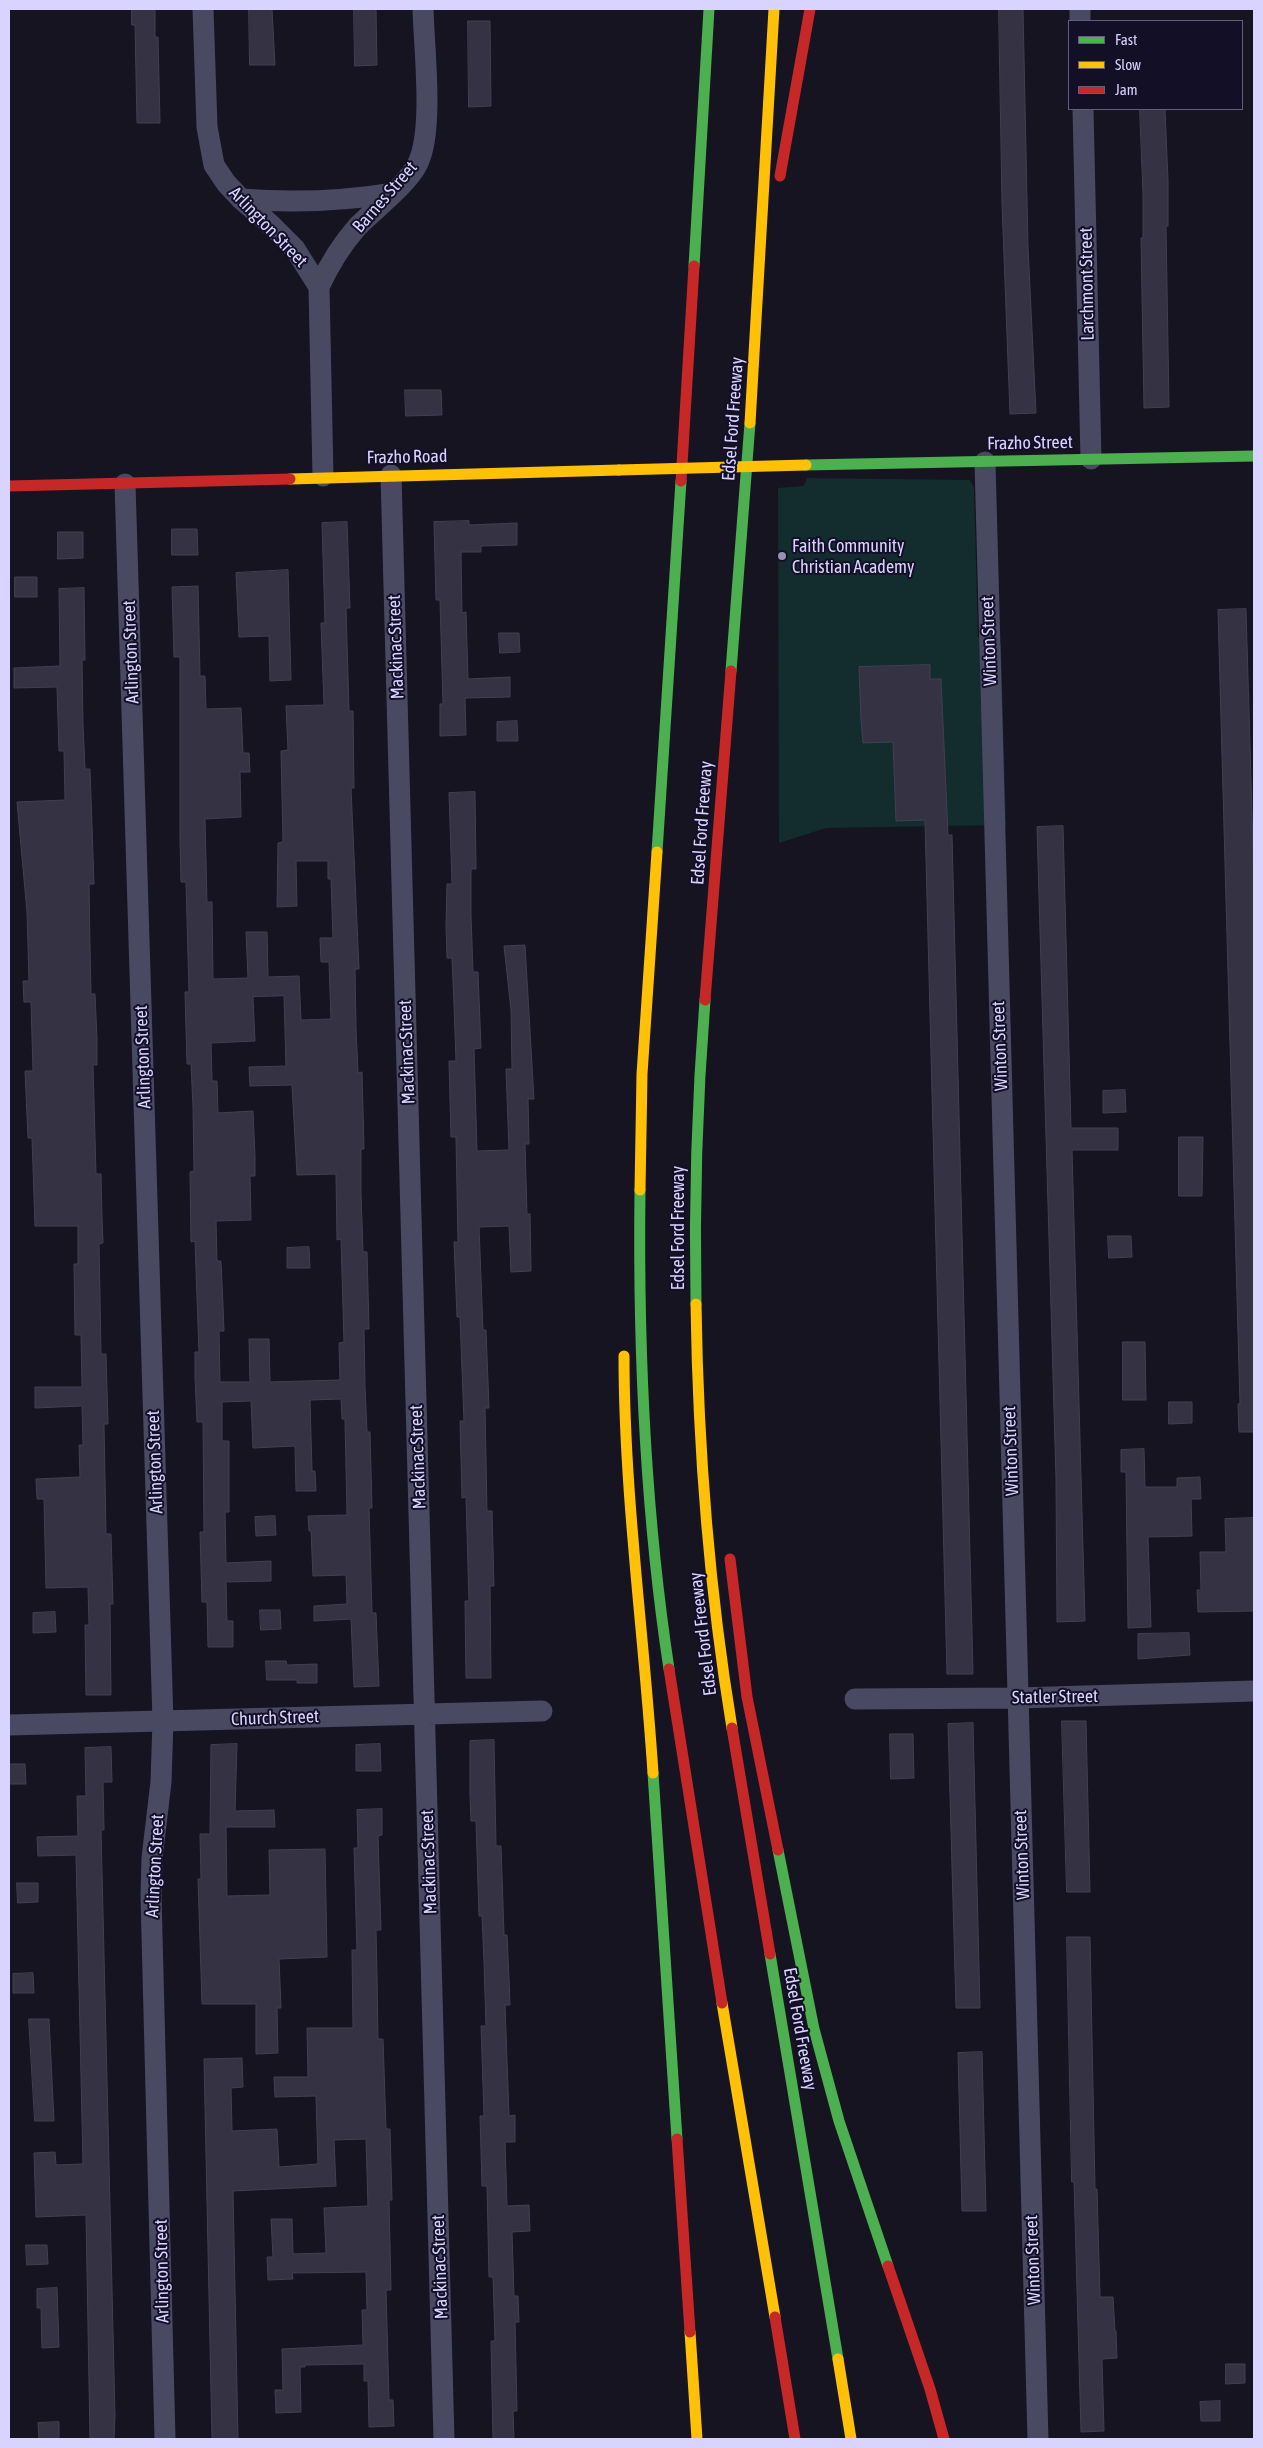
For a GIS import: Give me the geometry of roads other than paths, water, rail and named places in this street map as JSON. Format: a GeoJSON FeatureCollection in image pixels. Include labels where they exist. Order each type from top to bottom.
{"type":"FeatureCollection","features":[{"type":"Feature","properties":{"kind":"main road"},"geometry":{"type":"LineString","coordinates":[[709,9],[679,530],[642,1074],[640,1200],[642,1384],[659,1604],[690,1814],[795,2439]]}},
{"type":"Feature","properties":{"kind":"main road","name":"Edsel Ford Freeway"},"geometry":{"type":"LineString","coordinates":[[774,9],[760,288],[697,1107],[694,1203],[697,1369],[705,1497],[723,1672],[851,2439]]}},
{"type":"Feature","properties":{"kind":"main road"},"geometry":{"type":"LineString","coordinates":[[777,192],[810,9]]}},
{"type":"Feature","properties":{"kind":"main road"},"geometry":{"type":"LineString","coordinates":[[760,288],[774,211]]}},
{"type":"Feature","properties":{"kind":"main road","name":"Frazho Street"},"geometry":{"type":"LineString","coordinates":[[806,465],[1254,456]]}},
{"type":"Feature","properties":{"kind":"main road","name":"Frazho Road"},"geometry":{"type":"LineString","coordinates":[[9,486],[125,484],[323,476],[806,465]]}},
{"type":"Feature","properties":{"kind":"main road"},"geometry":{"type":"LineString","coordinates":[[629,1267],[640,1200]]}},
{"type":"Feature","properties":{"kind":"main road"},"geometry":{"type":"LineString","coordinates":[[624,1344],[624,1394],[632,1518],[649,1713],[697,2439]]}},
{"type":"Feature","properties":{"kind":"main road"},"geometry":{"type":"LineString","coordinates":[[697,1369],[714,1462]]}},
{"type":"Feature","properties":{"kind":"main road"},"geometry":{"type":"LineString","coordinates":[[729,1546],[747,1697],[814,2029],[838,2121],[930,2389],[944,2439]]}},
{"type":"Feature","properties":{"kind":"street","name":"Arlington Street"},"geometry":{"type":"LineString","coordinates":[[203,9],[209,148],[214,165],[219,174],[241,200],[271,225],[295,249],[320,287]]}},
{"type":"Feature","properties":{"kind":"street","name":"Barnes Street"},"geometry":{"type":"LineString","coordinates":[[320,287],[328,268],[357,227],[393,193],[417,165],[426,134],[423,9]]}},
{"type":"Feature","properties":{"kind":"street","name":"Larchmont Street"},"geometry":{"type":"LineString","coordinates":[[1082,110],[1091,459]]}},
{"type":"Feature","properties":{"kind":"street"},"geometry":{"type":"LineString","coordinates":[[241,200],[281,201],[364,198],[393,193]]}},
{"type":"Feature","properties":{"kind":"street"},"geometry":{"type":"LineString","coordinates":[[320,287],[323,476]]}},
{"type":"Feature","properties":{"kind":"street","name":"Winton Street"},"geometry":{"type":"LineString","coordinates":[[985,462],[1038,2439]]}},
{"type":"Feature","properties":{"kind":"street","name":"Mackinac Street"},"geometry":{"type":"LineString","coordinates":[[391,475],[444,2439]]}},
{"type":"Feature","properties":{"kind":"street","name":"Arlington Street"},"geometry":{"type":"LineString","coordinates":[[125,484],[163,1721],[161,1782],[152,1858],[151,1896],[165,2439]]}},
{"type":"Feature","properties":{"kind":"street","name":"Statler Street"},"geometry":{"type":"LineString","coordinates":[[855,1699],[1018,1698],[1254,1691]]}},
{"type":"Feature","properties":{"kind":"street","name":"Church Street"},"geometry":{"type":"LineString","coordinates":[[9,1725],[542,1711]]}},
{"type":"Feature","properties":{"kind":"place","name":"Faith Community Christian Academy"},"geometry":{"type":"Point","coordinates":[782,556]}}]}
